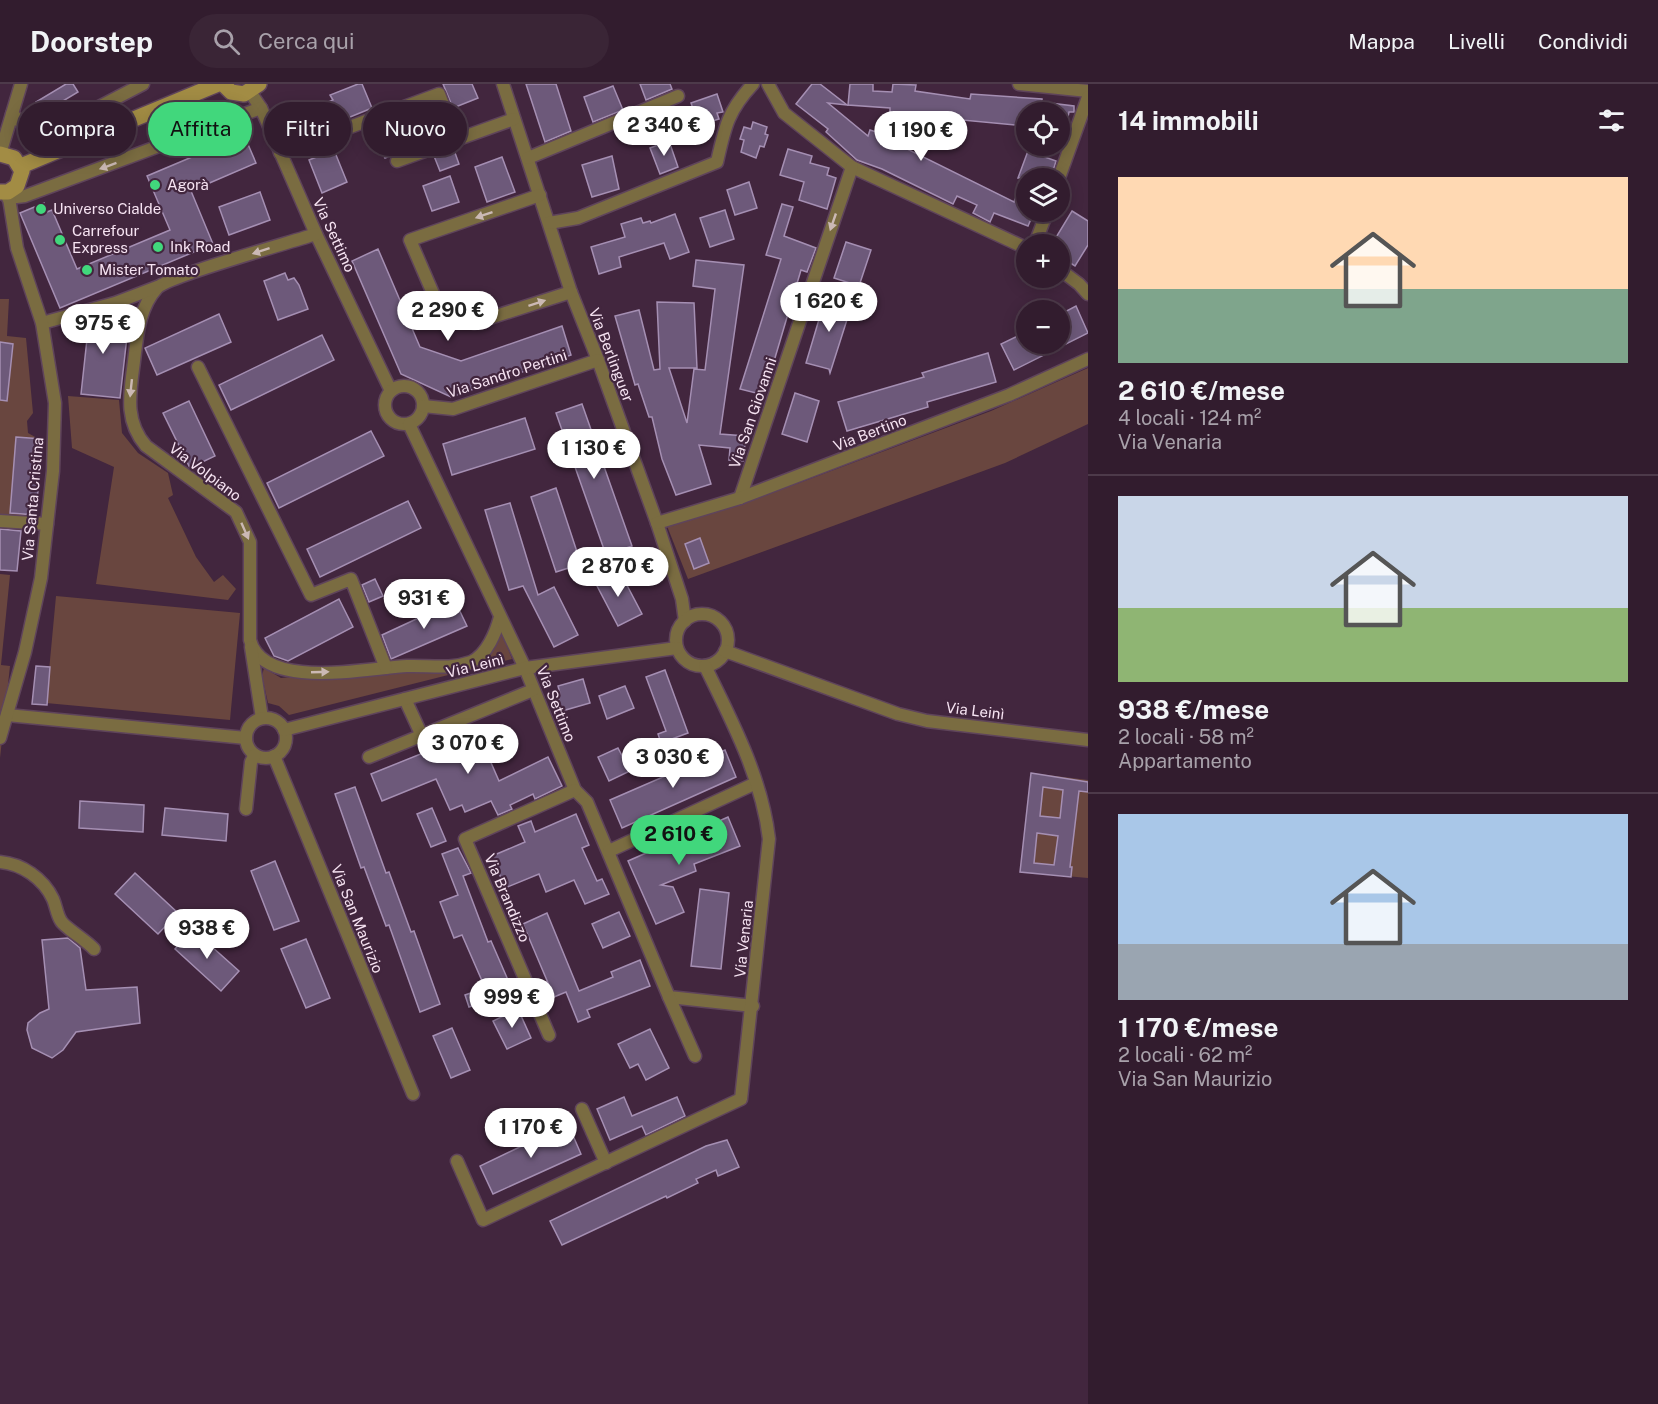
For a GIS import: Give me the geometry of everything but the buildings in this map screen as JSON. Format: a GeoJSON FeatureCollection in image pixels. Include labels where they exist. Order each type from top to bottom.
{"type":"FeatureCollection","features":[{"type":"Feature","properties":{"kind":"street"},"geometry":{"type":"LineString","coordinates":[[5,194],[20,182],[21,166],[10,155],[0,154],[21,84]]}},
{"type":"Feature","properties":{"kind":"street"},"geometry":{"type":"LineString","coordinates":[[12,114],[26,130],[39,135],[55,130],[143,84]]}},
{"type":"Feature","properties":{"kind":"street"},"geometry":{"type":"LineString","coordinates":[[21,166],[218,84]]}},
{"type":"Feature","properties":{"kind":"street"},"geometry":{"type":"LineString","coordinates":[[223,84],[237,94],[254,88]]}},
{"type":"Feature","properties":{"kind":"street","name":"Via Berlinguer"},"geometry":{"type":"LineString","coordinates":[[502,84],[571,292],[657,523],[682,599]]}},
{"type":"Feature","properties":{"kind":"street"},"geometry":{"type":"LineString","coordinates":[[549,223],[578,218],[717,162],[725,128],[735,105],[753,84]]}},
{"type":"Feature","properties":{"kind":"street"},"geometry":{"type":"LineString","coordinates":[[768,84],[784,113],[852,167],[1016,243]]}},
{"type":"Feature","properties":{"kind":"street"},"geometry":{"type":"LineString","coordinates":[[1019,84],[1088,91]]}},
{"type":"Feature","properties":{"kind":"street","name":"Via Settimo"},"geometry":{"type":"LineString","coordinates":[[254,88],[264,115]]}},
{"type":"Feature","properties":{"kind":"street"},"geometry":{"type":"LineString","coordinates":[[417,102],[439,94],[442,102]]}},
{"type":"Feature","properties":{"kind":"street"},"geometry":{"type":"LineString","coordinates":[[528,158],[678,96]]}},
{"type":"Feature","properties":{"kind":"street"},"geometry":{"type":"LineString","coordinates":[[1063,168],[1088,97]]}},
{"type":"Feature","properties":{"kind":"street"},"geometry":{"type":"LineString","coordinates":[[5,194],[26,196],[261,108]]}},
{"type":"Feature","properties":{"kind":"street"},"geometry":{"type":"LineString","coordinates":[[467,135],[514,118]]}},
{"type":"Feature","properties":{"kind":"street","name":"Via Settimo"},"geometry":{"type":"LineString","coordinates":[[281,156],[391,391]]}},
{"type":"Feature","properties":{"kind":"street"},"geometry":{"type":"LineString","coordinates":[[397,160],[408,156]]}},
{"type":"Feature","properties":{"kind":"street","name":"Via San Giovanni"},"geometry":{"type":"LineString","coordinates":[[740,498],[852,167]]}},
{"type":"Feature","properties":{"kind":"street","name":"Via Santa Cristina"},"geometry":{"type":"LineString","coordinates":[[0,738],[25,652],[40,578],[53,471],[55,403],[42,323],[17,248],[5,194]]}},
{"type":"Feature","properties":{"kind":"street"},"geometry":{"type":"LineString","coordinates":[[540,195],[410,240],[438,305],[457,307],[468,314],[474,323],[571,292]]}},
{"type":"Feature","properties":{"kind":"street"},"geometry":{"type":"LineString","coordinates":[[42,323],[115,303],[158,286],[316,234]]}},
{"type":"Feature","properties":{"kind":"street"},"geometry":{"type":"LineString","coordinates":[[1070,277],[1088,294]]}},
{"type":"Feature","properties":{"kind":"street","name":"Via Volpiano"},"geometry":{"type":"LineString","coordinates":[[158,286],[142,312],[130,394],[131,423],[136,435],[146,446],[236,512],[245,527],[250,542],[248,632],[262,718]]}},
{"type":"Feature","properties":{"kind":"street","name":"Via Bertino"},"geometry":{"type":"LineString","coordinates":[[657,523],[740,498],[1009,396],[1088,359]]}},
{"type":"Feature","properties":{"kind":"street","name":"Via Sandro Pertini"},"geometry":{"type":"LineString","coordinates":[[423,406],[453,409],[598,360]]}},
{"type":"Feature","properties":{"kind":"street"},"geometry":{"type":"LineString","coordinates":[[198,367],[311,595],[351,579],[386,668]]}},
{"type":"Feature","properties":{"kind":"street"},"geometry":{"type":"LineString","coordinates":[[409,387],[419,394],[423,406],[419,417],[409,424],[396,423],[387,414],[385,402],[391,391],[396,388],[409,387]]}},
{"type":"Feature","properties":{"kind":"street","name":"Via Settimo"},"geometry":{"type":"LineString","coordinates":[[409,424],[525,668],[575,790],[587,802],[695,1056]]}},
{"type":"Feature","properties":{"kind":"street"},"geometry":{"type":"LineString","coordinates":[[0,521],[47,524]]}},
{"type":"Feature","properties":{"kind":"street"},"geometry":{"type":"LineString","coordinates":[[682,599],[697,615]]}},
{"type":"Feature","properties":{"kind":"street"},"geometry":{"type":"LineString","coordinates":[[682,599],[685,621]]}},
{"type":"Feature","properties":{"kind":"street"},"geometry":{"type":"LineString","coordinates":[[705,614],[719,621],[727,635],[725,651],[720,658],[705,666],[685,660],[677,648],[677,633],[685,621],[697,615],[705,614]]}},
{"type":"Feature","properties":{"kind":"street"},"geometry":{"type":"LineString","coordinates":[[251,647],[270,666],[293,672],[409,666],[435,668],[472,662],[495,636],[500,616]]}},
{"type":"Feature","properties":{"kind":"street","name":"Via Leinì"},"geometry":{"type":"LineString","coordinates":[[284,730],[525,668],[677,648]]}},
{"type":"Feature","properties":{"kind":"street","name":"Via Leinì"},"geometry":{"type":"LineString","coordinates":[[725,651],[897,714],[927,721],[1088,740]]}},
{"type":"Feature","properties":{"kind":"street","name":"Via Venaria"},"geometry":{"type":"LineString","coordinates":[[606,1162],[741,1099],[753,1006],[769,838],[765,806],[732,720],[705,666]]}},
{"type":"Feature","properties":{"kind":"street"},"geometry":{"type":"LineString","coordinates":[[369,758],[533,690]]}},
{"type":"Feature","properties":{"kind":"street"},"geometry":{"type":"LineString","coordinates":[[405,699],[422,736]]}},
{"type":"Feature","properties":{"kind":"street"},"geometry":{"type":"LineString","coordinates":[[7,715],[246,738]]}},
{"type":"Feature","properties":{"kind":"street"},"geometry":{"type":"LineString","coordinates":[[262,718],[275,720],[284,730],[285,742],[274,756],[255,755],[247,744],[246,738],[250,725],[262,718]]}},
{"type":"Feature","properties":{"kind":"street"},"geometry":{"type":"LineString","coordinates":[[246,809],[251,762],[255,755]]}},
{"type":"Feature","properties":{"kind":"street","name":"Via San Maurizio"},"geometry":{"type":"LineString","coordinates":[[274,756],[413,1094]]}},
{"type":"Feature","properties":{"kind":"street"},"geometry":{"type":"LineString","coordinates":[[609,851],[756,783]]}},
{"type":"Feature","properties":{"kind":"street","name":"Via Brandizzo"},"geometry":{"type":"LineString","coordinates":[[549,1035],[465,839],[575,790]]}},
{"type":"Feature","properties":{"kind":"street"},"geometry":{"type":"LineString","coordinates":[[0,862],[11,863],[40,880],[48,890],[62,922],[78,933],[94,949]]}},
{"type":"Feature","properties":{"kind":"street"},"geometry":{"type":"LineString","coordinates":[[669,997],[753,1006]]}},
{"type":"Feature","properties":{"kind":"street"},"geometry":{"type":"LineString","coordinates":[[458,1161],[483,1220],[606,1162],[582,1109]]}},
{"type":"Feature","properties":{"kind":"shaded area"},"geometry":{"type":"Polygon","coordinates":[[[0,299],[9,299],[7,336],[26,338],[33,413],[27,421],[28,433],[37,438],[32,516],[0,514],[0,299]]]}},
{"type":"Feature","properties":{"kind":"shaded area"},"geometry":{"type":"Polygon","coordinates":[[[1088,368],[1088,424],[1005,463],[688,579],[667,526],[799,483],[991,411],[1088,368]]]}},
{"type":"Feature","properties":{"kind":"shaded area"},"geometry":{"type":"Polygon","coordinates":[[[68,396],[119,400],[122,433],[138,453],[168,473],[173,495],[168,498],[196,557],[214,582],[223,575],[236,589],[228,600],[96,584],[114,467],[72,448],[68,396]]]}},
{"type":"Feature","properties":{"kind":"shaded area"},"geometry":{"type":"Polygon","coordinates":[[[0,574],[10,575],[1,665],[10,666],[0,758],[0,574]]]}},
{"type":"Feature","properties":{"kind":"shaded area"},"geometry":{"type":"Polygon","coordinates":[[[56,596],[240,613],[230,720],[46,703],[56,596]]]}},
{"type":"Feature","properties":{"kind":"shaded area"},"geometry":{"type":"Polygon","coordinates":[[[501,631],[512,659],[289,715],[279,706],[268,703],[262,676],[264,668],[281,678],[472,661],[501,631]]]}},
{"type":"Feature","properties":{"kind":"shaded area"},"geometry":{"type":"Polygon","coordinates":[[[1031,773],[1088,780],[1088,878],[1020,872],[1031,773]]]}},
{"type":"Feature","properties":{"kind":"place","name":"Agorà"},"geometry":{"type":"Point","coordinates":[155,185]}},
{"type":"Feature","properties":{"kind":"place","name":"Universo Cialde"},"geometry":{"type":"Point","coordinates":[41,209]}},
{"type":"Feature","properties":{"kind":"place","name":"Carrefour Express"},"geometry":{"type":"Point","coordinates":[60,240]}},
{"type":"Feature","properties":{"kind":"place","name":"Ink Road"},"geometry":{"type":"Point","coordinates":[158,247]}},
{"type":"Feature","properties":{"kind":"place","name":"Mister Tomato"},"geometry":{"type":"Point","coordinates":[87,270]}}]}
